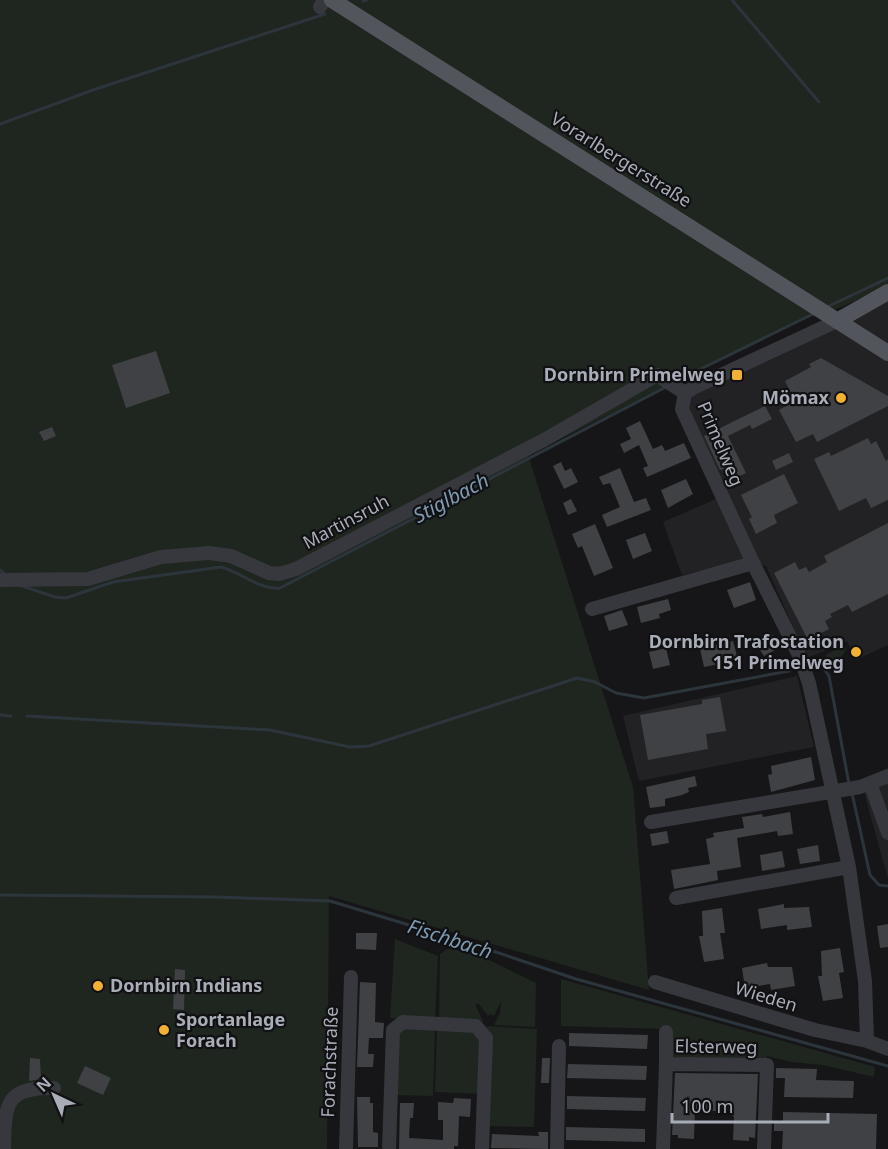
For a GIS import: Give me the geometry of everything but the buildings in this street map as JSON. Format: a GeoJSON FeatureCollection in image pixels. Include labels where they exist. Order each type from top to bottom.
{"type":"FeatureCollection","features":[{"type":"Feature","properties":{"kind":"main road","name":"Vorarlbergerstraße"},"geometry":{"type":"LineString","coordinates":[[325,2],[888,353]]}},
{"type":"Feature","properties":{"kind":"main road"},"geometry":{"type":"LineString","coordinates":[[834,319],[888,292]]}},
{"type":"Feature","properties":{"kind":"street","name":"Primelweg"},"geometry":{"type":"LineString","coordinates":[[834,319],[681,391],[682,409],[753,563],[804,664],[836,792],[849,867]]}},
{"type":"Feature","properties":{"kind":"street","name":"Martinsruh"},"geometry":{"type":"LineString","coordinates":[[1,580],[88,579],[161,557],[209,554],[231,556],[269,573],[287,572],[544,440],[657,375],[681,391]]}},
{"type":"Feature","properties":{"kind":"street"},"geometry":{"type":"LineString","coordinates":[[592,609],[753,563]]}},
{"type":"Feature","properties":{"kind":"street"},"geometry":{"type":"LineString","coordinates":[[651,822],[836,792],[865,785],[888,776]]}},
{"type":"Feature","properties":{"kind":"street"},"geometry":{"type":"LineString","coordinates":[[865,785],[888,833]]}},
{"type":"Feature","properties":{"kind":"street"},"geometry":{"type":"LineString","coordinates":[[676,898],[849,867],[865,981],[867,1041]]}},
{"type":"Feature","properties":{"kind":"street","name":"Forachstraße"},"geometry":{"type":"LineString","coordinates":[[346,1149],[351,977]]}},
{"type":"Feature","properties":{"kind":"street","name":"Wieden"},"geometry":{"type":"LineString","coordinates":[[655,982],[814,1030],[867,1041],[888,1049]]}},
{"type":"Feature","properties":{"kind":"street"},"geometry":{"type":"LineString","coordinates":[[389,1149],[393,1030],[403,1022],[476,1026],[482,1030],[486,1038],[482,1149]]}},
{"type":"Feature","properties":{"kind":"street"},"geometry":{"type":"LineString","coordinates":[[666,1032],[666,1064]]}},
{"type":"Feature","properties":{"kind":"street"},"geometry":{"type":"LineString","coordinates":[[557,1149],[559,1046]]}},
{"type":"Feature","properties":{"kind":"street","name":"Elsterweg"},"geometry":{"type":"LineString","coordinates":[[663,1149],[666,1064],[767,1065],[764,1149]]}},
{"type":"Feature","properties":{"kind":"street"},"geometry":{"type":"LineString","coordinates":[[4,1149],[8,1109],[13,1097],[23,1089],[54,1088]]}},
{"type":"Feature","properties":{"kind":"shaded area"},"geometry":{"type":"Polygon","coordinates":[[[0,0],[888,0],[888,285],[844,306],[795,322],[528,455],[633,787],[649,990],[329,896],[327,1149],[0,1149],[0,0]]]}},
{"type":"Feature","properties":{"kind":"shaded area"},"geometry":{"type":"Polygon","coordinates":[[[888,297],[888,645],[856,660],[847,641],[807,658],[766,566],[742,561],[682,575],[663,522],[716,499],[724,491],[685,399],[888,297]]]}},
{"type":"Feature","properties":{"kind":"shaded area"},"geometry":{"type":"Polygon","coordinates":[[[842,646],[847,648],[835,668],[826,660],[826,655],[842,646]]]}},
{"type":"Feature","properties":{"kind":"shaded area"},"geometry":{"type":"Polygon","coordinates":[[[797,676],[814,747],[639,781],[623,716],[797,676]]]}},
{"type":"Feature","properties":{"kind":"shaded area"},"geometry":{"type":"Polygon","coordinates":[[[888,768],[888,879],[861,781],[888,768]]]}},
{"type":"Feature","properties":{"kind":"shaded area"},"geometry":{"type":"Polygon","coordinates":[[[395,939],[438,956],[435,1021],[390,1018],[395,939]]]}},
{"type":"Feature","properties":{"kind":"shaded area"},"geometry":{"type":"Polygon","coordinates":[[[449,948],[485,958],[536,983],[535,1027],[494,1025],[500,1013],[501,1001],[494,1016],[490,1014],[488,1016],[479,1004],[475,1004],[484,1023],[480,1020],[439,1018],[440,954],[449,948]]]}},
{"type":"Feature","properties":{"kind":"shaded area"},"geometry":{"type":"Polygon","coordinates":[[[561,979],[875,1067],[874,1077],[823,1065],[791,1062],[767,1056],[767,1061],[669,1057],[664,1029],[561,1026],[561,979]]]}},
{"type":"Feature","properties":{"kind":"shaded area"},"geometry":{"type":"Polygon","coordinates":[[[487,1026],[537,1029],[534,1127],[487,1126],[487,1026]]]}},
{"type":"Feature","properties":{"kind":"shaded area"},"geometry":{"type":"Polygon","coordinates":[[[435,1027],[433,1096],[394,1095],[395,1037],[401,1028],[435,1027]]]}},
{"type":"Feature","properties":{"kind":"shaded area"},"geometry":{"type":"Polygon","coordinates":[[[437,1027],[467,1028],[481,1035],[481,1094],[435,1092],[437,1027]]]}},
{"type":"Feature","properties":{"kind":"waterway"},"geometry":{"type":"LineString","coordinates":[[363,1],[367,0]]}},
{"type":"Feature","properties":{"kind":"waterway"},"geometry":{"type":"LineString","coordinates":[[732,0],[819,102]]}},
{"type":"Feature","properties":{"kind":"waterway"},"geometry":{"type":"LineString","coordinates":[[0,124],[93,90],[325,14]]}},
{"type":"Feature","properties":{"kind":"waterway","name":"Stiglbach"},"geometry":{"type":"LineString","coordinates":[[827,307],[888,278]]}},
{"type":"Feature","properties":{"kind":"waterway","name":"Stiglbach"},"geometry":{"type":"LineString","coordinates":[[674,382],[813,314]]}},
{"type":"Feature","properties":{"kind":"waterway","name":"Stiglbach"},"geometry":{"type":"LineString","coordinates":[[19,585],[55,597],[66,598],[113,582],[221,567],[257,584],[280,588],[666,387]]}},
{"type":"Feature","properties":{"kind":"waterway","name":"Stiglbach"},"geometry":{"type":"LineString","coordinates":[[0,570],[7,576]]}},
{"type":"Feature","properties":{"kind":"waterway"},"geometry":{"type":"LineString","coordinates":[[819,661],[829,676],[849,784]]}},
{"type":"Feature","properties":{"kind":"waterway"},"geometry":{"type":"LineString","coordinates":[[27,716],[270,730],[350,747],[369,746],[577,678],[595,682],[616,693],[644,698],[789,671]]}},
{"type":"Feature","properties":{"kind":"waterway"},"geometry":{"type":"LineString","coordinates":[[0,715],[11,716]]}},
{"type":"Feature","properties":{"kind":"waterway"},"geometry":{"type":"LineString","coordinates":[[852,793],[870,875],[879,885],[888,886]]}},
{"type":"Feature","properties":{"kind":"waterway","name":"Fischbach"},"geometry":{"type":"LineString","coordinates":[[0,895],[216,897],[330,901],[478,946],[576,979],[888,1066]]}},
{"type":"Feature","properties":{"kind":"place","name":"Dornbirn Primelweg"},"geometry":{"type":"Point","coordinates":[737,375]}},
{"type":"Feature","properties":{"kind":"place","name":"Mömax"},"geometry":{"type":"Point","coordinates":[841,398]}},
{"type":"Feature","properties":{"kind":"place","name":"Dornbirn Trafostation 151 Primelweg"},"geometry":{"type":"Point","coordinates":[856,652]}},
{"type":"Feature","properties":{"kind":"place","name":"Dornbirn Indians"},"geometry":{"type":"Point","coordinates":[98,986]}},
{"type":"Feature","properties":{"kind":"place","name":"Sportanlage Forach"},"geometry":{"type":"Point","coordinates":[164,1030]}}]}
